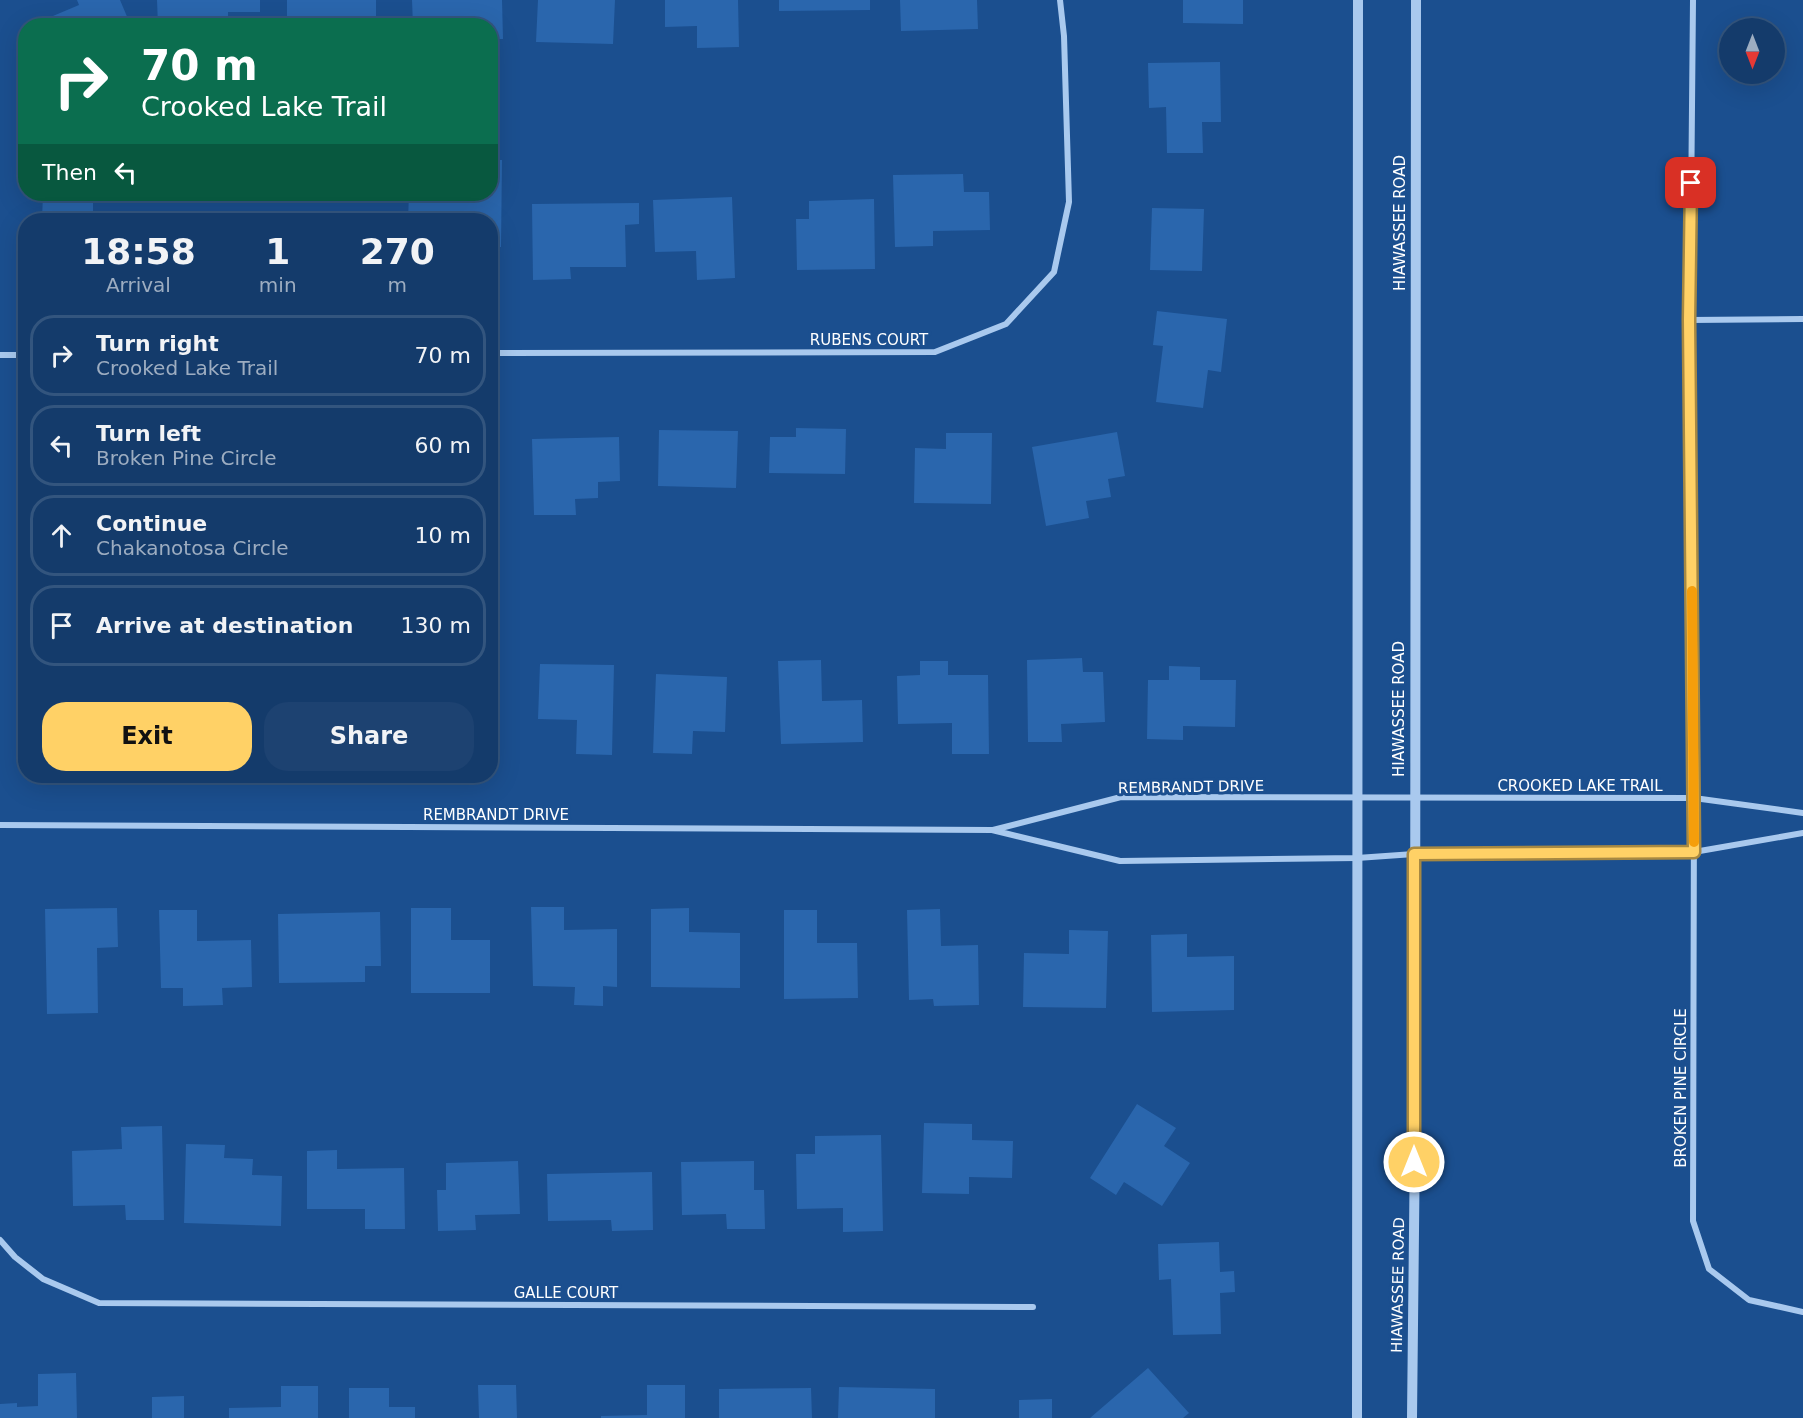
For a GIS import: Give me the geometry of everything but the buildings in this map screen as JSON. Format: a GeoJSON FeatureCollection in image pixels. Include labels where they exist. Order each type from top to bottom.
{"type":"FeatureCollection","features":[{"type":"Feature","properties":{"kind":"street","name":"RUBENS COURT"},"geometry":{"type":"LineString","coordinates":[[498,353],[935,352],[1006,324],[1054,272],[1069,202],[1064,36],[1060,0]]}},
{"type":"Feature","properties":{"kind":"street"},"geometry":{"type":"LineString","coordinates":[[1357,1418],[1358,0]]}},
{"type":"Feature","properties":{"kind":"street","name":"HIAWASSEE ROAD"},"geometry":{"type":"LineString","coordinates":[[1412,1418],[1416,0]]}},
{"type":"Feature","properties":{"kind":"street","name":"BROKEN PINE CIRCLE"},"geometry":{"type":"LineString","coordinates":[[1693,0],[1689,320],[1694,798],[1693,1221],[1709,1269],[1749,1300],[1803,1312]]}},
{"type":"Feature","properties":{"kind":"street"},"geometry":{"type":"LineString","coordinates":[[1689,320],[1803,319]]}},
{"type":"Feature","properties":{"kind":"street"},"geometry":{"type":"LineString","coordinates":[[0,355],[18,355]]}},
{"type":"Feature","properties":{"kind":"street","name":"REMBRANDT DRIVE"},"geometry":{"type":"LineString","coordinates":[[992,830],[1120,798],[1357,799]]}},
{"type":"Feature","properties":{"kind":"street","name":"CROOKED LAKE TRAIL"},"geometry":{"type":"LineString","coordinates":[[1357,799],[1694,798],[1803,813]]}},
{"type":"Feature","properties":{"kind":"street","name":"REMBRANDT DRIVE"},"geometry":{"type":"LineString","coordinates":[[0,825],[992,830],[1120,861],[1357,858]]}},
{"type":"Feature","properties":{"kind":"street"},"geometry":{"type":"LineString","coordinates":[[1357,858],[1414,854],[1694,852],[1803,833]]}},
{"type":"Feature","properties":{"kind":"street","name":"GALLE COURT"},"geometry":{"type":"LineString","coordinates":[[0,1240],[15,1257],[43,1279],[99,1303],[1033,1307]]}},
{"type":"Feature","properties":{"kind":"slow traffic"},"geometry":{"type":"LineString","coordinates":[[1692,591],[1694,842]]}},
{"type":"Feature","properties":{"kind":"route"},"geometry":{"type":"LineString","coordinates":[[1414,1162],[1414,854],[1694,852],[1689,320],[1691,183]]}}]}
